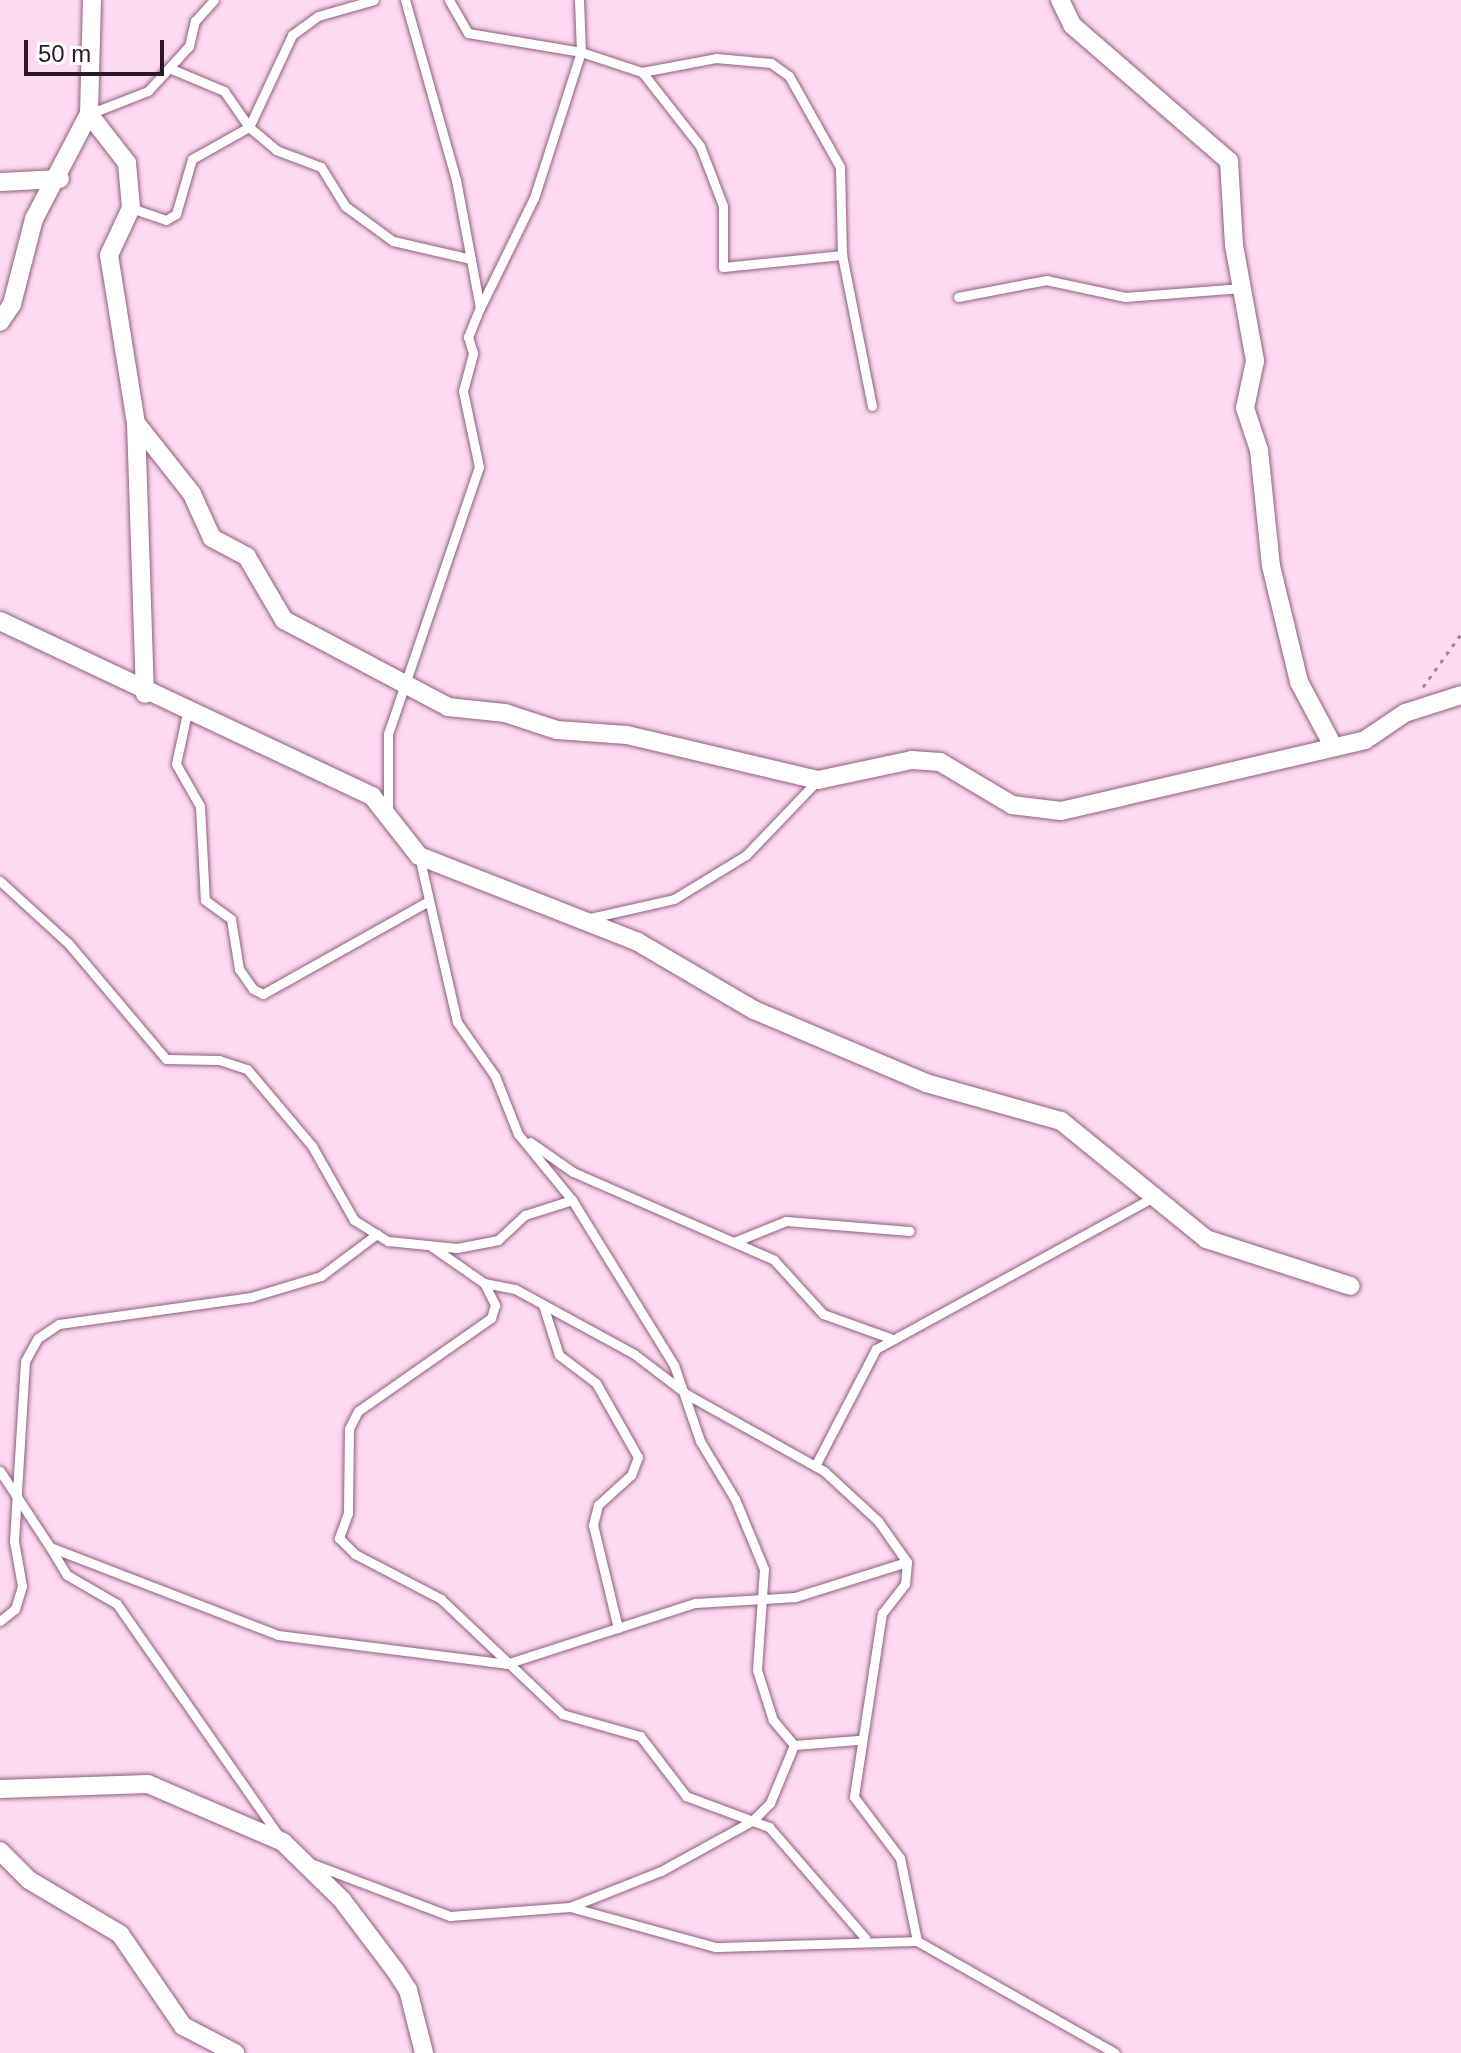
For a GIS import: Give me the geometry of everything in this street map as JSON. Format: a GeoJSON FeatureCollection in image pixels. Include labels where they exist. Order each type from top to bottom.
{"type":"FeatureCollection","features":[{"type":"Feature","properties":{"kind":"street"},"geometry":{"type":"LineString","coordinates":[[0,322],[12,304],[34,219],[60,179],[89,114],[92,0]]}},
{"type":"Feature","properties":{"kind":"street"},"geometry":{"type":"LineString","coordinates":[[1060,0],[1072,25],[1229,161],[1242,288],[1255,361],[1245,408],[1259,450],[1271,566],[1299,682],[1332,744]]}},
{"type":"Feature","properties":{"kind":"street"},"geometry":{"type":"LineString","coordinates":[[89,114],[127,163],[131,208],[109,255],[136,423],[145,694]]}},
{"type":"Feature","properties":{"kind":"street"},"geometry":{"type":"LineString","coordinates":[[0,182],[60,179]]}},
{"type":"Feature","properties":{"kind":"street"},"geometry":{"type":"LineString","coordinates":[[136,423],[192,494],[212,538],[247,557],[284,620],[403,689],[448,707],[505,713],[557,730],[627,735],[818,780],[912,760],[940,762],[1012,805],[1061,811],[1332,744],[1365,740],[1405,713],[1461,695]]}},
{"type":"Feature","properties":{"kind":"street"},"geometry":{"type":"LineString","coordinates":[[0,621],[145,694],[372,796],[388,811],[419,856],[638,942],[754,1010],[926,1083],[1061,1121],[1206,1239],[1351,1286]]}},
{"type":"Feature","properties":{"kind":"street"},"geometry":{"type":"LineString","coordinates":[[0,1789],[148,1784],[283,1842],[306,1862],[408,1990],[424,2053]]}},
{"type":"Feature","properties":{"kind":"street"},"geometry":{"type":"LineString","coordinates":[[0,1851],[29,1880],[120,1934],[183,2026],[235,2053]]}},
{"type":"Feature","properties":{"kind":"lane"},"geometry":{"type":"LineString","coordinates":[[89,114],[148,91],[169,68],[214,0]]}},
{"type":"Feature","properties":{"kind":"lane"},"geometry":{"type":"LineString","coordinates":[[131,208],[166,220],[176,214],[192,159],[249,127],[292,35],[318,16],[374,0]]}},
{"type":"Feature","properties":{"kind":"lane"},"geometry":{"type":"LineString","coordinates":[[405,0],[471,259],[480,308]]}},
{"type":"Feature","properties":{"kind":"lane"},"geometry":{"type":"LineString","coordinates":[[449,0],[468,33],[581,52],[642,72],[716,58],[771,63],[789,76],[840,167],[842,255],[872,406]]}},
{"type":"Feature","properties":{"kind":"lane"},"geometry":{"type":"LineString","coordinates":[[388,811],[388,734],[479,467],[463,391],[473,353],[468,337],[534,198],[581,52],[579,0]]}},
{"type":"Feature","properties":{"kind":"lane"},"geometry":{"type":"LineString","coordinates":[[169,68],[224,91],[249,127],[276,150],[321,167],[345,206],[393,241],[471,259]]}},
{"type":"Feature","properties":{"kind":"lane"},"geometry":{"type":"LineString","coordinates":[[642,72],[700,146],[723,206],[723,267],[842,255]]}},
{"type":"Feature","properties":{"kind":"lane"},"geometry":{"type":"LineString","coordinates":[[958,297],[1046,280],[1125,297],[1242,288]]}},
{"type":"Feature","properties":{"kind":"lane"},"geometry":{"type":"LineString","coordinates":[[187,713],[176,764],[200,806],[205,900],[231,919],[239,969],[253,989],[263,994],[429,901]]}},
{"type":"Feature","properties":{"kind":"lane"},"geometry":{"type":"LineString","coordinates":[[583,920],[674,899],[746,855],[818,780]]}},
{"type":"Feature","properties":{"kind":"lane"},"geometry":{"type":"LineString","coordinates":[[419,856],[457,1022],[495,1076],[518,1134],[572,1200],[688,1395],[700,1441],[764,1569],[764,1599],[755,1630],[757,1670],[773,1720],[794,1745]]}},
{"type":"Feature","properties":{"kind":"lane"},"geometry":{"type":"LineString","coordinates":[[0,881],[68,943],[166,1059],[219,1060],[247,1069],[312,1146],[354,1220],[377,1234],[431,1246],[498,1240],[525,1215],[572,1200]]}},
{"type":"Feature","properties":{"kind":"lane"},"geometry":{"type":"LineString","coordinates":[[518,1134],[573,1172],[774,1260],[823,1314],[890,1338]]}},
{"type":"Feature","properties":{"kind":"lane"},"geometry":{"type":"LineString","coordinates":[[815,1466],[876,1349],[890,1338],[1006,1284],[1040,1257],[1154,1197]]}},
{"type":"Feature","properties":{"kind":"lane"},"geometry":{"type":"LineString","coordinates":[[734,1242],[786,1221],[910,1231]]}},
{"type":"Feature","properties":{"kind":"lane"},"geometry":{"type":"LineString","coordinates":[[0,1621],[15,1609],[22,1586],[16,1503],[25,1361],[38,1338],[59,1324],[251,1297],[321,1276],[377,1234]]}},
{"type":"Feature","properties":{"kind":"lane"},"geometry":{"type":"LineString","coordinates":[[431,1246],[484,1283],[543,1305],[634,1354],[688,1395],[815,1466],[878,1521],[907,1562],[905,1584],[882,1613],[858,1740],[854,1797],[900,1858],[917,1941]]}},
{"type":"Feature","properties":{"kind":"lane"},"geometry":{"type":"LineString","coordinates":[[484,1283],[495,1305],[491,1318],[358,1411],[349,1429],[348,1513],[338,1532],[355,1554],[441,1599],[562,1714],[640,1736],[686,1796],[769,1827],[813,1872],[865,1938]]}},
{"type":"Feature","properties":{"kind":"lane"},"geometry":{"type":"LineString","coordinates":[[543,1305],[559,1355],[596,1383],[638,1457],[631,1475],[598,1505],[593,1525],[618,1628]]}},
{"type":"Feature","properties":{"kind":"lane"},"geometry":{"type":"LineString","coordinates":[[0,1471],[16,1503],[67,1575],[117,1604],[283,1842]]}},
{"type":"Feature","properties":{"kind":"lane"},"geometry":{"type":"LineString","coordinates":[[50,1547],[278,1635],[506,1664],[695,1603],[795,1597],[907,1562]]}},
{"type":"Feature","properties":{"kind":"lane"},"geometry":{"type":"LineString","coordinates":[[794,1745],[858,1740]]}},
{"type":"Feature","properties":{"kind":"lane"},"geometry":{"type":"LineString","coordinates":[[306,1862],[450,1916],[570,1907],[661,1871],[752,1821],[770,1803],[794,1745]]}},
{"type":"Feature","properties":{"kind":"lane"},"geometry":{"type":"LineString","coordinates":[[570,1907],[715,1947],[865,1938],[917,1941],[1115,2053]]}},
{"type":"Feature","properties":{"kind":"path"},"geometry":{"type":"LineString","coordinates":[[1405,713],[1461,634]]}}]}
